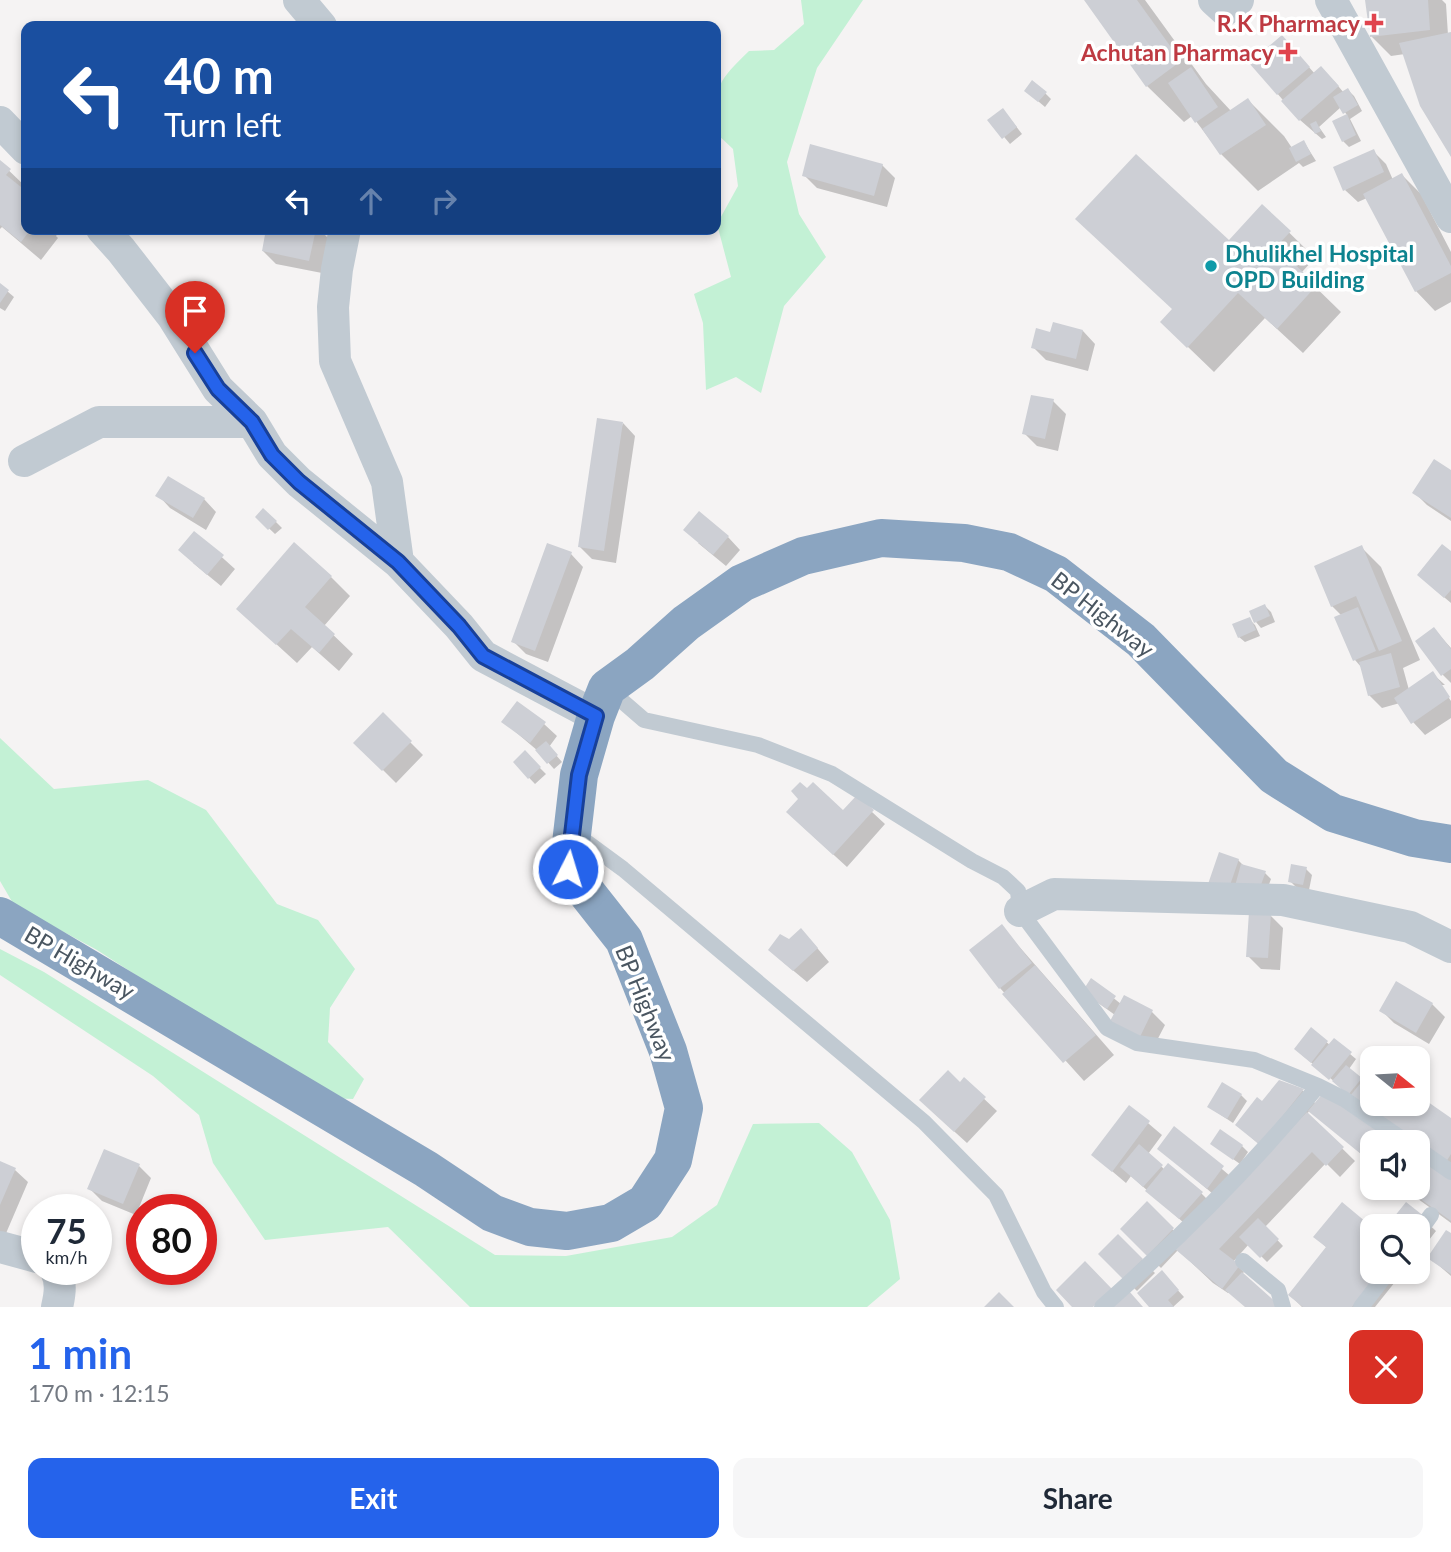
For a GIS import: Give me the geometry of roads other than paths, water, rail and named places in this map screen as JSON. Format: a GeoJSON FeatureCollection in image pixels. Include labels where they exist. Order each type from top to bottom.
{"type":"FeatureCollection","features":[{"type":"Feature","properties":{"kind":"highway","name":"BP Highway"},"geometry":{"type":"LineString","coordinates":[[0,916],[415,1162],[492,1213],[530,1227],[567,1231],[611,1223],[645,1203],[673,1160],[684,1108],[668,1051],[624,940],[568,869],[579,775],[601,702],[686,623],[742,583],[803,556],[881,538],[964,543],[1009,552],[1056,574],[1141,640],[1274,776],[1333,813],[1414,838],[1451,844]]}},
{"type":"Feature","properties":{"kind":"street"},"geometry":{"type":"LineString","coordinates":[[299,0],[317,21]]}},
{"type":"Feature","properties":{"kind":"street"},"geometry":{"type":"LineString","coordinates":[[1214,0],[1225,10],[1238,0]]}},
{"type":"Feature","properties":{"kind":"street"},"geometry":{"type":"LineString","coordinates":[[1331,0],[1451,218]]}},
{"type":"Feature","properties":{"kind":"street"},"geometry":{"type":"LineString","coordinates":[[0,122],[21,144]]}},
{"type":"Feature","properties":{"kind":"street"},"geometry":{"type":"LineString","coordinates":[[107,235],[173,317],[218,389],[252,422],[272,455],[299,482],[398,562],[459,626],[483,656],[601,702]]}},
{"type":"Feature","properties":{"kind":"street"},"geometry":{"type":"LineString","coordinates":[[344,235],[333,307],[335,360],[387,482],[398,562]]}},
{"type":"Feature","properties":{"kind":"street"},"geometry":{"type":"LineString","coordinates":[[24,461],[99,422],[252,422]]}},
{"type":"Feature","properties":{"kind":"street"},"geometry":{"type":"LineString","coordinates":[[1020,911],[1054,894],[1283,900],[1410,927],[1451,947]]}},
{"type":"Feature","properties":{"kind":"street"},"geometry":{"type":"LineString","coordinates":[[0,1247],[21,1253]]}},
{"type":"Feature","properties":{"kind":"street"},"geometry":{"type":"LineString","coordinates":[[57,1307],[58,1285]]}},
{"type":"Feature","properties":{"kind":"lane"},"geometry":{"type":"LineString","coordinates":[[601,702],[644,720],[758,745],[832,774],[972,861],[1003,877],[1018,891],[1020,911],[1107,1028],[1137,1044],[1254,1060],[1344,1099],[1389,1130]]}},
{"type":"Feature","properties":{"kind":"lane"},"geometry":{"type":"LineString","coordinates":[[571,831],[623,869],[924,1122],[996,1195],[1044,1292],[1055,1307]]}},
{"type":"Feature","properties":{"kind":"lane"},"geometry":{"type":"LineString","coordinates":[[1102,1307],[1149,1265],[1275,1138],[1318,1086]]}},
{"type":"Feature","properties":{"kind":"lane"},"geometry":{"type":"LineString","coordinates":[[1430,1157],[1451,1172]]}},
{"type":"Feature","properties":{"kind":"lane"},"geometry":{"type":"LineString","coordinates":[[1243,1261],[1278,1290],[1283,1307]]}},
{"type":"Feature","properties":{"kind":"lane"},"geometry":{"type":"LineString","coordinates":[[1361,1307],[1379,1284]]}},
{"type":"Feature","properties":{"kind":"place","name":"R.K Pharmacy"},"geometry":{"type":"Point","coordinates":[1374,23]}},
{"type":"Feature","properties":{"kind":"place","name":"Achutan Pharmacy"},"geometry":{"type":"Point","coordinates":[1288,52]}},
{"type":"Feature","properties":{"kind":"place","name":"Dhulikhel Hospital OPD Building"},"geometry":{"type":"Point","coordinates":[1211,266]}}]}
